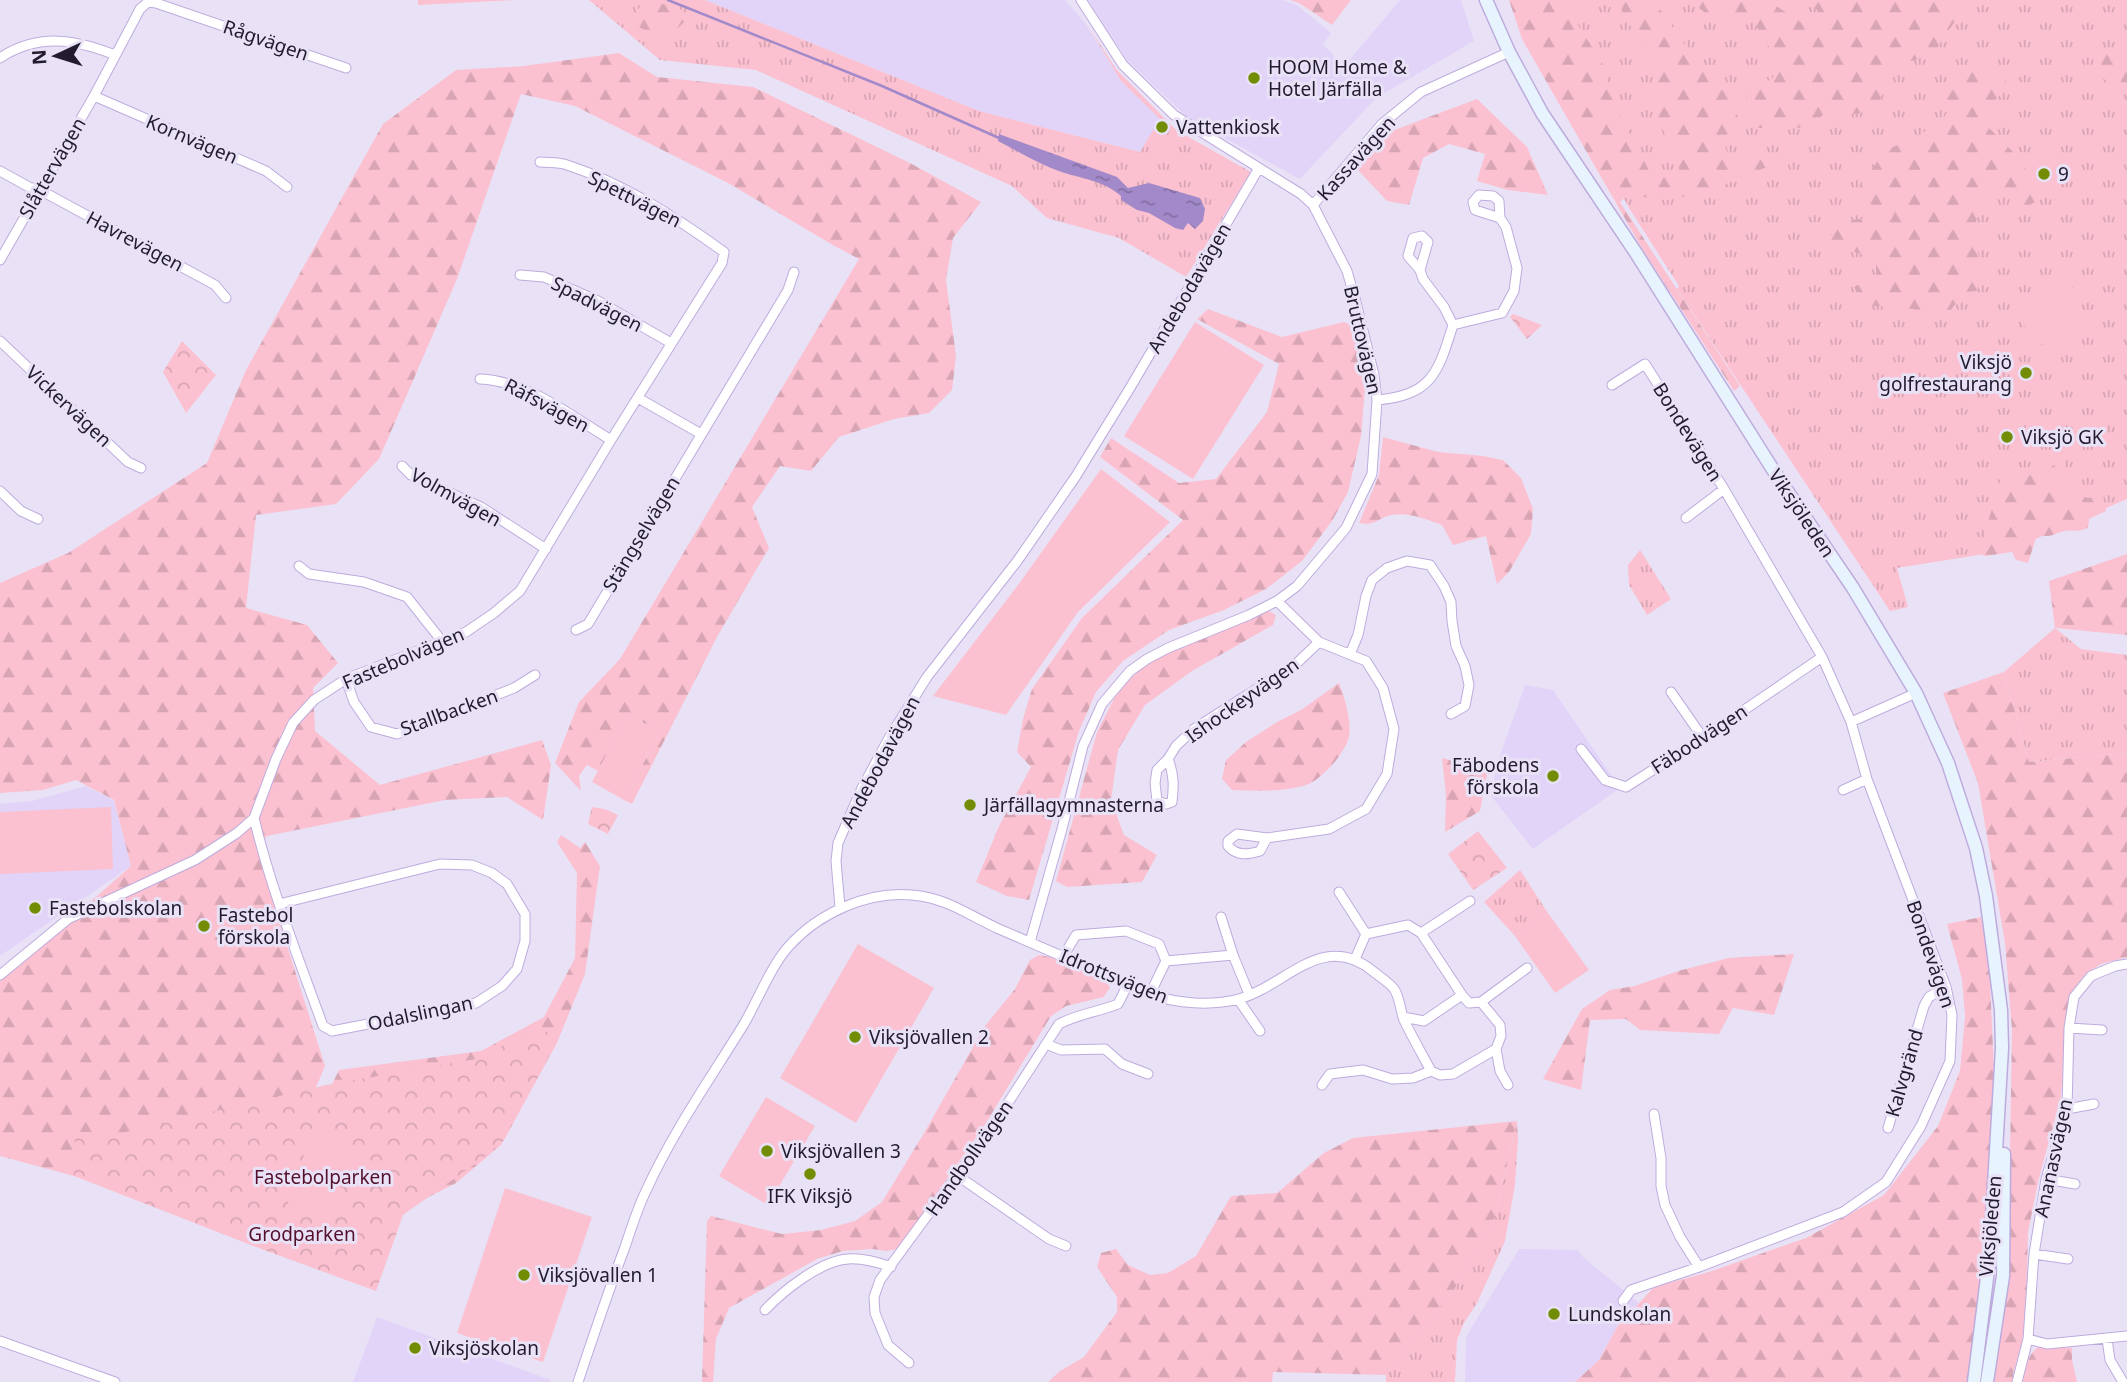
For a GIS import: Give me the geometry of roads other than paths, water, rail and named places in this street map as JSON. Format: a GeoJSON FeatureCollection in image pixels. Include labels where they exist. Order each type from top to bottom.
{"type":"FeatureCollection","features":[{"type":"Feature","properties":{"kind":"main road","name":"Viksjöleden"},"geometry":{"type":"LineString","coordinates":[[1486,0],[1509,52],[1542,113],[1636,253],[1777,476],[1853,588],[1916,693],[1948,763],[1976,848],[1986,896],[2001,1010],[2003,1276],[1987,1382]]}},
{"type":"Feature","properties":{"kind":"main road","name":"Viksjöleden"},"geometry":{"type":"LineString","coordinates":[[1974,1382],[1990,1254],[2001,1070]]}},
{"type":"Feature","properties":{"kind":"street","name":"Bruttovägen"},"geometry":{"type":"LineString","coordinates":[[1030,942],[1083,746],[1102,704],[1129,671],[1147,659],[1249,615],[1277,601],[1297,586],[1346,528],[1372,474],[1377,400],[1371,363],[1347,271],[1313,205],[1301,194],[1174,115],[1123,65],[1082,0]]}},
{"type":"Feature","properties":{"kind":"street","name":"Rågvägen"},"geometry":{"type":"LineString","coordinates":[[146,4],[156,3],[346,68]]}},
{"type":"Feature","properties":{"kind":"street","name":"Slåttervägen"},"geometry":{"type":"LineString","coordinates":[[0,259],[94,96],[140,9],[146,4]]}},
{"type":"Feature","properties":{"kind":"street"},"geometry":{"type":"LineString","coordinates":[[0,58],[27,44],[60,40],[80,42],[115,55]]}},
{"type":"Feature","properties":{"kind":"street","name":"Kassavägen"},"geometry":{"type":"LineString","coordinates":[[1313,205],[1382,124],[1421,92],[1509,52]]}},
{"type":"Feature","properties":{"kind":"street","name":"Kornvägen"},"geometry":{"type":"LineString","coordinates":[[94,96],[266,171],[287,187]]}},
{"type":"Feature","properties":{"kind":"street","name":"Spettvägen"},"geometry":{"type":"LineString","coordinates":[[540,162],[565,164],[628,191],[724,252]]}},
{"type":"Feature","properties":{"kind":"street","name":"Andebodavägen"},"geometry":{"type":"LineString","coordinates":[[840,908],[836,861],[838,843],[862,788],[889,738],[927,677],[1018,560],[1076,476],[1259,168]]}},
{"type":"Feature","properties":{"kind":"street","name":"Havrevägen"},"geometry":{"type":"LineString","coordinates":[[0,171],[215,285],[226,298]]}},
{"type":"Feature","properties":{"kind":"street"},"geometry":{"type":"LineString","coordinates":[[1452,325],[1502,313],[1514,292],[1517,268],[1506,227],[1500,218]]}},
{"type":"Feature","properties":{"kind":"street","name":"Fastebolvägen"},"geometry":{"type":"LineString","coordinates":[[254,818],[293,723],[314,700],[346,679],[466,632],[520,591],[722,263],[724,252]]}},
{"type":"Feature","properties":{"kind":"street"},"geometry":{"type":"LineString","coordinates":[[1377,400],[1399,398],[1420,388],[1435,373],[1442,359],[1452,325],[1444,307],[1423,279],[1420,270]]}},
{"type":"Feature","properties":{"kind":"street","name":"Stängselvägen"},"geometry":{"type":"LineString","coordinates":[[576,630],[588,624],[788,290],[794,272]]}},
{"type":"Feature","properties":{"kind":"street","name":"Spadvägen"},"geometry":{"type":"LineString","coordinates":[[520,275],[544,277],[596,300],[671,343]]}},
{"type":"Feature","properties":{"kind":"street","name":"Vickervägen"},"geometry":{"type":"LineString","coordinates":[[0,341],[128,462],[141,468]]}},
{"type":"Feature","properties":{"kind":"street","name":"Bondevägen"},"geometry":{"type":"LineString","coordinates":[[1612,385],[1645,364],[1724,489],[1822,657],[1851,722],[1867,779],[1946,988],[1952,1015],[1950,1061],[1921,1126],[1885,1182],[1843,1212],[1699,1268],[1631,1290],[1623,1301]]}},
{"type":"Feature","properties":{"kind":"street","name":"Räfsvägen"},"geometry":{"type":"LineString","coordinates":[[480,379],[501,380],[543,399],[611,440]]}},
{"type":"Feature","properties":{"kind":"street"},"geometry":{"type":"LineString","coordinates":[[638,398],[701,433]]}},
{"type":"Feature","properties":{"kind":"street","name":"Volmvägen"},"geometry":{"type":"LineString","coordinates":[[402,466],[411,475],[481,507],[546,549]]}},
{"type":"Feature","properties":{"kind":"street"},"geometry":{"type":"LineString","coordinates":[[1686,518],[1724,489]]}},
{"type":"Feature","properties":{"kind":"street"},"geometry":{"type":"LineString","coordinates":[[0,491],[21,510],[38,519]]}},
{"type":"Feature","properties":{"kind":"street"},"geometry":{"type":"LineString","coordinates":[[1350,654],[1358,635],[1372,580],[1387,568],[1406,561],[1430,565],[1451,603],[1456,646],[1465,666],[1469,685],[1465,706],[1451,714]]}},
{"type":"Feature","properties":{"kind":"street"},"geometry":{"type":"LineString","coordinates":[[299,566],[309,574],[364,582],[407,597],[441,640]]}},
{"type":"Feature","properties":{"kind":"street"},"geometry":{"type":"LineString","coordinates":[[1267,838],[1329,829],[1366,809],[1387,774],[1394,729],[1383,688],[1366,661],[1319,642],[1277,601]]}},
{"type":"Feature","properties":{"kind":"street","name":"Ishockeyvägen"},"geometry":{"type":"LineString","coordinates":[[1168,759],[1176,746],[1194,729],[1297,663],[1319,642]]}},
{"type":"Feature","properties":{"kind":"street","name":"Fäbodvägen"},"geometry":{"type":"LineString","coordinates":[[1581,749],[1605,780],[1626,787],[1822,657]]}},
{"type":"Feature","properties":{"kind":"street","name":"Stallbacken"},"geometry":{"type":"LineString","coordinates":[[346,679],[354,702],[370,727],[397,734],[514,688],[535,675]]}},
{"type":"Feature","properties":{"kind":"street"},"geometry":{"type":"LineString","coordinates":[[1671,692],[1703,738]]}},
{"type":"Feature","properties":{"kind":"street"},"geometry":{"type":"LineString","coordinates":[[1851,722],[1916,693]]}},
{"type":"Feature","properties":{"kind":"street"},"geometry":{"type":"LineString","coordinates":[[1843,790],[1867,779]]}},
{"type":"Feature","properties":{"kind":"street"},"geometry":{"type":"LineString","coordinates":[[0,975],[68,919],[195,860],[237,833],[254,818]]}},
{"type":"Feature","properties":{"kind":"street","name":"Odalslingan"},"geometry":{"type":"LineString","coordinates":[[254,818],[264,859],[279,904],[323,1026],[332,1031],[476,1003],[502,986],[517,969],[525,941],[525,914],[507,884],[492,873],[472,865],[440,864],[279,904]]}},
{"type":"Feature","properties":{"kind":"street"},"geometry":{"type":"LineString","coordinates":[[1339,892],[1366,934]]}},
{"type":"Feature","properties":{"kind":"street","name":"Idrottsvägen"},"geometry":{"type":"LineString","coordinates":[[840,908],[884,896],[910,894],[933,898],[960,907],[996,928],[1166,1000],[1182,1002],[1238,999],[1303,964],[1327,956],[1355,959]]}},
{"type":"Feature","properties":{"kind":"street"},"geometry":{"type":"LineString","coordinates":[[1421,933],[1470,901]]}},
{"type":"Feature","properties":{"kind":"street"},"geometry":{"type":"LineString","coordinates":[[579,1382],[643,1196],[671,1144],[788,947],[840,908]]}},
{"type":"Feature","properties":{"kind":"street"},"geometry":{"type":"LineString","coordinates":[[1221,917],[1249,995]]}},
{"type":"Feature","properties":{"kind":"street"},"geometry":{"type":"LineString","coordinates":[[1366,934],[1408,926],[1421,933],[1469,1003],[1481,1002],[1527,968]]}},
{"type":"Feature","properties":{"kind":"street"},"geometry":{"type":"LineString","coordinates":[[1064,956],[1076,935],[1126,931],[1159,944],[1166,961],[1150,993]]}},
{"type":"Feature","properties":{"kind":"street"},"geometry":{"type":"LineString","coordinates":[[1366,934],[1355,959],[1394,989],[1403,1017],[1431,1072]]}},
{"type":"Feature","properties":{"kind":"street"},"geometry":{"type":"LineString","coordinates":[[1166,961],[1233,955]]}},
{"type":"Feature","properties":{"kind":"street","name":"Ananasvägen"},"geometry":{"type":"LineString","coordinates":[[2017,1382],[2028,1339],[2034,1254],[2046,1179],[2067,1109],[2069,1028],[2074,997],[2091,976],[2127,964]]}},
{"type":"Feature","properties":{"kind":"street","name":"Handbollvägen"},"geometry":{"type":"LineString","coordinates":[[909,1363],[888,1345],[875,1313],[874,1297],[880,1280],[958,1176],[1059,1024],[1076,1015],[1118,1004],[1128,984]]}},
{"type":"Feature","properties":{"kind":"street","name":"Kalvgränd"},"geometry":{"type":"LineString","coordinates":[[1888,1128],[1924,1006],[1929,997],[1946,988]]}},
{"type":"Feature","properties":{"kind":"street"},"geometry":{"type":"LineString","coordinates":[[1403,1017],[1423,1021],[1462,995]]}},
{"type":"Feature","properties":{"kind":"street"},"geometry":{"type":"LineString","coordinates":[[1238,999],[1260,1031]]}},
{"type":"Feature","properties":{"kind":"street"},"geometry":{"type":"LineString","coordinates":[[1481,1002],[1500,1025],[1501,1036],[1496,1049],[1500,1071],[1508,1085]]}},
{"type":"Feature","properties":{"kind":"street"},"geometry":{"type":"LineString","coordinates":[[2069,1028],[2102,1030]]}},
{"type":"Feature","properties":{"kind":"street"},"geometry":{"type":"LineString","coordinates":[[1046,1044],[1061,1050],[1105,1049],[1122,1064],[1148,1074]]}},
{"type":"Feature","properties":{"kind":"street"},"geometry":{"type":"LineString","coordinates":[[1322,1085],[1331,1074],[1363,1070],[1392,1079],[1413,1078],[1431,1072],[1440,1075],[1453,1074],[1496,1049]]}},
{"type":"Feature","properties":{"kind":"street"},"geometry":{"type":"LineString","coordinates":[[2067,1109],[2094,1104]]}},
{"type":"Feature","properties":{"kind":"street"},"geometry":{"type":"LineString","coordinates":[[1654,1114],[1665,1205],[1699,1268]]}},
{"type":"Feature","properties":{"kind":"street"},"geometry":{"type":"LineString","coordinates":[[958,1176],[1049,1239],[1066,1246]]}},
{"type":"Feature","properties":{"kind":"street"},"geometry":{"type":"LineString","coordinates":[[2046,1179],[2075,1184]]}},
{"type":"Feature","properties":{"kind":"street"},"geometry":{"type":"LineString","coordinates":[[2034,1254],[2068,1259]]}},
{"type":"Feature","properties":{"kind":"street"},"geometry":{"type":"LineString","coordinates":[[765,1310],[807,1276],[835,1261],[870,1260],[891,1267]]}},
{"type":"Feature","properties":{"kind":"street"},"geometry":{"type":"LineString","coordinates":[[2028,1339],[2047,1344],[2127,1336]]}},
{"type":"Feature","properties":{"kind":"street"},"geometry":{"type":"LineString","coordinates":[[2107,1339],[2110,1360],[2123,1382]]}},
{"type":"Feature","properties":{"kind":"street"},"geometry":{"type":"LineString","coordinates":[[0,1341],[115,1382]]}},
{"type":"Feature","properties":{"kind":"water"},"geometry":{"type":"Polygon","coordinates":[[[999,134],[1117,177],[1128,188],[1149,183],[1200,198],[1205,209],[1203,221],[1195,229],[1188,223],[1183,230],[1175,228],[1149,213],[1137,210],[1121,200],[1121,196],[1107,186],[1051,168],[998,141],[999,134]]]}},
{"type":"Feature","properties":{"kind":"waterway"},"geometry":{"type":"LineString","coordinates":[[668,0],[882,86],[999,138]]}},
{"type":"Feature","properties":{"kind":"place","name":"HOOM Home & Hotel Järfälla"},"geometry":{"type":"Point","coordinates":[1254,78]}},
{"type":"Feature","properties":{"kind":"place","name":"Vattenkiosk"},"geometry":{"type":"Point","coordinates":[1162,127]}},
{"type":"Feature","properties":{"kind":"place","name":"9"},"geometry":{"type":"Point","coordinates":[2044,174]}},
{"type":"Feature","properties":{"kind":"place","name":"Viksjö golfrestaurang"},"geometry":{"type":"Point","coordinates":[2026,373]}},
{"type":"Feature","properties":{"kind":"place","name":"Viksjö GK"},"geometry":{"type":"Point","coordinates":[2007,437]}},
{"type":"Feature","properties":{"kind":"place","name":"Fäbodens förskola"},"geometry":{"type":"Point","coordinates":[1553,776]}},
{"type":"Feature","properties":{"kind":"place","name":"Järfällagymnasterna"},"geometry":{"type":"Point","coordinates":[970,805]}},
{"type":"Feature","properties":{"kind":"place","name":"Fastebolskolan"},"geometry":{"type":"Point","coordinates":[35,908]}},
{"type":"Feature","properties":{"kind":"place","name":"Fastebol förskola"},"geometry":{"type":"Point","coordinates":[204,926]}},
{"type":"Feature","properties":{"kind":"place","name":"Viksjövallen 2"},"geometry":{"type":"Point","coordinates":[855,1037]}},
{"type":"Feature","properties":{"kind":"place","name":"Viksjövallen 3"},"geometry":{"type":"Point","coordinates":[767,1151]}},
{"type":"Feature","properties":{"kind":"place","name":"IFK Viksjö"},"geometry":{"type":"Point","coordinates":[810,1174]}},
{"type":"Feature","properties":{"kind":"place","name":"Viksjövallen 1"},"geometry":{"type":"Point","coordinates":[524,1275]}},
{"type":"Feature","properties":{"kind":"place","name":"Lundskolan"},"geometry":{"type":"Point","coordinates":[1554,1314]}},
{"type":"Feature","properties":{"kind":"place","name":"Viksjöskolan"},"geometry":{"type":"Point","coordinates":[415,1348]}},
{"type":"Feature","properties":{"kind":"park label","name":"Fastebolparken"},"geometry":{"type":"Point","coordinates":[323,1177]}},
{"type":"Feature","properties":{"kind":"park label","name":"Grodparken"},"geometry":{"type":"Point","coordinates":[302,1234]}}]}
